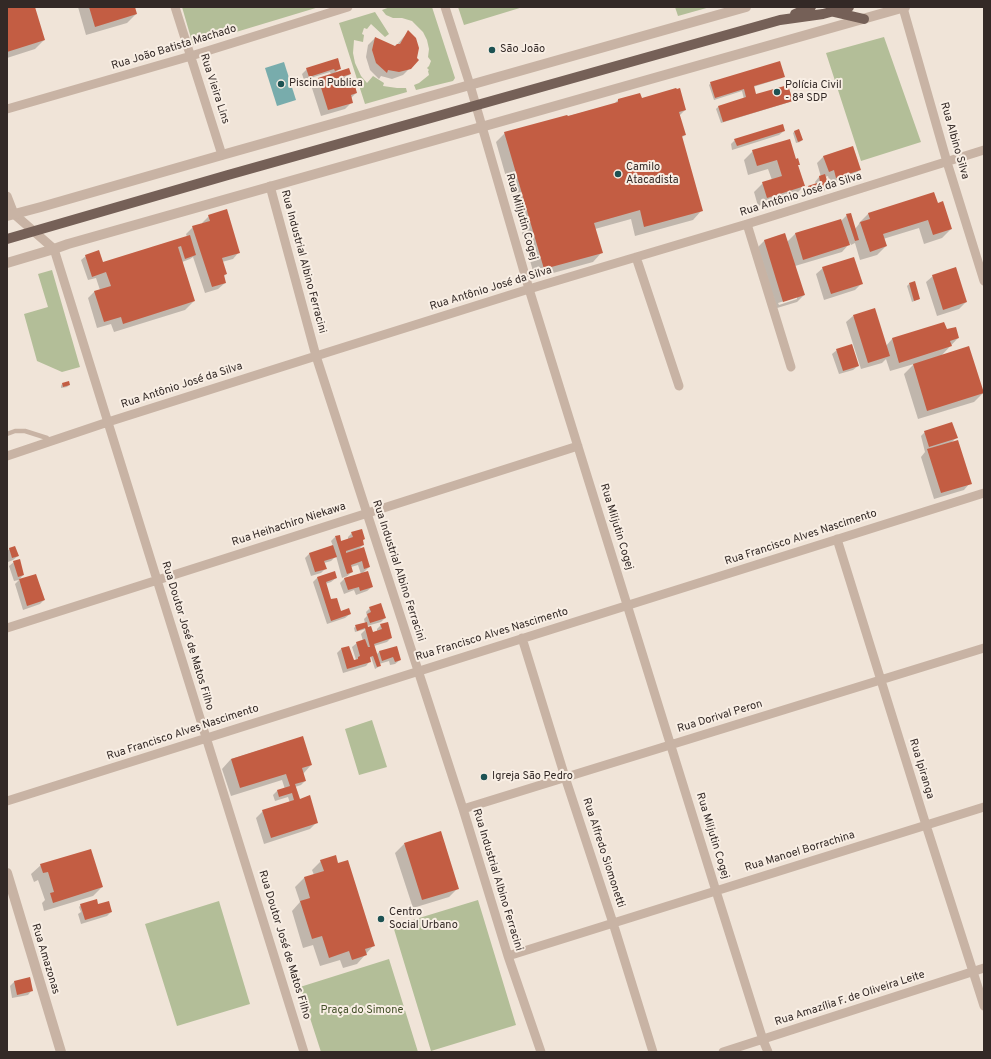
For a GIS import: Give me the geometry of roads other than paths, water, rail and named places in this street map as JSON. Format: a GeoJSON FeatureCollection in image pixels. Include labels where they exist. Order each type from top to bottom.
{"type":"FeatureCollection","features":[{"type":"Feature","properties":{"kind":"main road"},"geometry":{"type":"LineString","coordinates":[[7,239],[221,177],[780,20],[811,7]]}},
{"type":"Feature","properties":{"kind":"main road"},"geometry":{"type":"LineString","coordinates":[[780,20],[832,12],[849,7]]}},
{"type":"Feature","properties":{"kind":"main road"},"geometry":{"type":"LineString","coordinates":[[832,12],[864,19]]}},
{"type":"Feature","properties":{"kind":"street","name":"Rua Vieira Lins"},"geometry":{"type":"LineString","coordinates":[[175,7],[222,155]]}},
{"type":"Feature","properties":{"kind":"street","name":"Rua João Batista Machado"},"geometry":{"type":"LineString","coordinates":[[7,109],[191,56],[348,7]]}},
{"type":"Feature","properties":{"kind":"street","name":"Rua Miljutin Cogej"},"geometry":{"type":"LineString","coordinates":[[445,7],[470,85],[529,289],[716,891],[768,1052]]}},
{"type":"Feature","properties":{"kind":"street"},"geometry":{"type":"LineString","coordinates":[[10,215],[746,7]]}},
{"type":"Feature","properties":{"kind":"street"},"geometry":{"type":"LineString","coordinates":[[7,263],[270,186],[904,7]]}},
{"type":"Feature","properties":{"kind":"street","name":"Rua Albino Silva"},"geometry":{"type":"LineString","coordinates":[[904,7],[948,162],[984,281]]}},
{"type":"Feature","properties":{"kind":"street","name":"Rua Antônio José da Silva"},"geometry":{"type":"LineString","coordinates":[[7,456],[108,422],[529,289],[747,224],[984,150]]}},
{"type":"Feature","properties":{"kind":"street","name":"Rua Industrial Albino Ferracini"},"geometry":{"type":"LineString","coordinates":[[270,186],[316,356],[463,809],[508,956],[541,1052]]}},
{"type":"Feature","properties":{"kind":"street"},"geometry":{"type":"LineString","coordinates":[[7,196],[10,215],[34,232],[54,249]]}},
{"type":"Feature","properties":{"kind":"street"},"geometry":{"type":"LineString","coordinates":[[747,224],[791,367]]}},
{"type":"Feature","properties":{"kind":"street","name":"Rua Doutor José de Matos Filho"},"geometry":{"type":"LineString","coordinates":[[54,249],[304,1052]]}},
{"type":"Feature","properties":{"kind":"street"},"geometry":{"type":"LineString","coordinates":[[636,257],[679,386]]}},
{"type":"Feature","properties":{"kind":"street","name":"Rua Heihachiro Niekawa"},"geometry":{"type":"LineString","coordinates":[[7,628],[578,446]]}},
{"type":"Feature","properties":{"kind":"street","name":"Rua Francisco Alves Nascimento"},"geometry":{"type":"LineString","coordinates":[[7,801],[984,493]]}},
{"type":"Feature","properties":{"kind":"street","name":"Rua Ipiranga"},"geometry":{"type":"LineString","coordinates":[[837,539],[880,680],[984,1006]]}},
{"type":"Feature","properties":{"kind":"street","name":"Rua Alfredo Siomonetti"},"geometry":{"type":"LineString","coordinates":[[522,638],[653,1052]]}},
{"type":"Feature","properties":{"kind":"street","name":"Rua Dorival Peron"},"geometry":{"type":"LineString","coordinates":[[463,809],[984,648]]}},
{"type":"Feature","properties":{"kind":"street","name":"Rua Manoel Borrachina"},"geometry":{"type":"LineString","coordinates":[[508,956],[984,807]]}},
{"type":"Feature","properties":{"kind":"street","name":"Rua Amazonas"},"geometry":{"type":"LineString","coordinates":[[7,873],[61,1052]]}},
{"type":"Feature","properties":{"kind":"street","name":"Rua Amazília F. de Oliveira Leite"},"geometry":{"type":"LineString","coordinates":[[723,1052],[984,968]]}},
{"type":"Feature","properties":{"kind":"lane"},"geometry":{"type":"LineString","coordinates":[[7,434],[15,431],[25,431],[47,438],[51,441]]}},
{"type":"Feature","properties":{"kind":"water","name":"Piscina Publica"},"geometry":{"type":"Polygon","coordinates":[[[284,62],[296,100],[277,106],[265,68],[284,62]]]}},
{"type":"Feature","properties":{"kind":"place","name":"São João"},"geometry":{"type":"Point","coordinates":[492,50]}},
{"type":"Feature","properties":{"kind":"place","name":"Piscina Publica"},"geometry":{"type":"Point","coordinates":[281,84]}},
{"type":"Feature","properties":{"kind":"place","name":"Polícia Civil - 8ª SDP"},"geometry":{"type":"Point","coordinates":[777,92]}},
{"type":"Feature","properties":{"kind":"place","name":"Camilo Atacadista"},"geometry":{"type":"Point","coordinates":[618,174]}},
{"type":"Feature","properties":{"kind":"place","name":"Igreja São Pedro"},"geometry":{"type":"Point","coordinates":[484,777]}},
{"type":"Feature","properties":{"kind":"place","name":"Centro Social Urbano"},"geometry":{"type":"Point","coordinates":[381,919]}},
{"type":"Feature","properties":{"kind":"park label","name":"Praça do Simone"},"geometry":{"type":"Point","coordinates":[362,1011]}}]}
